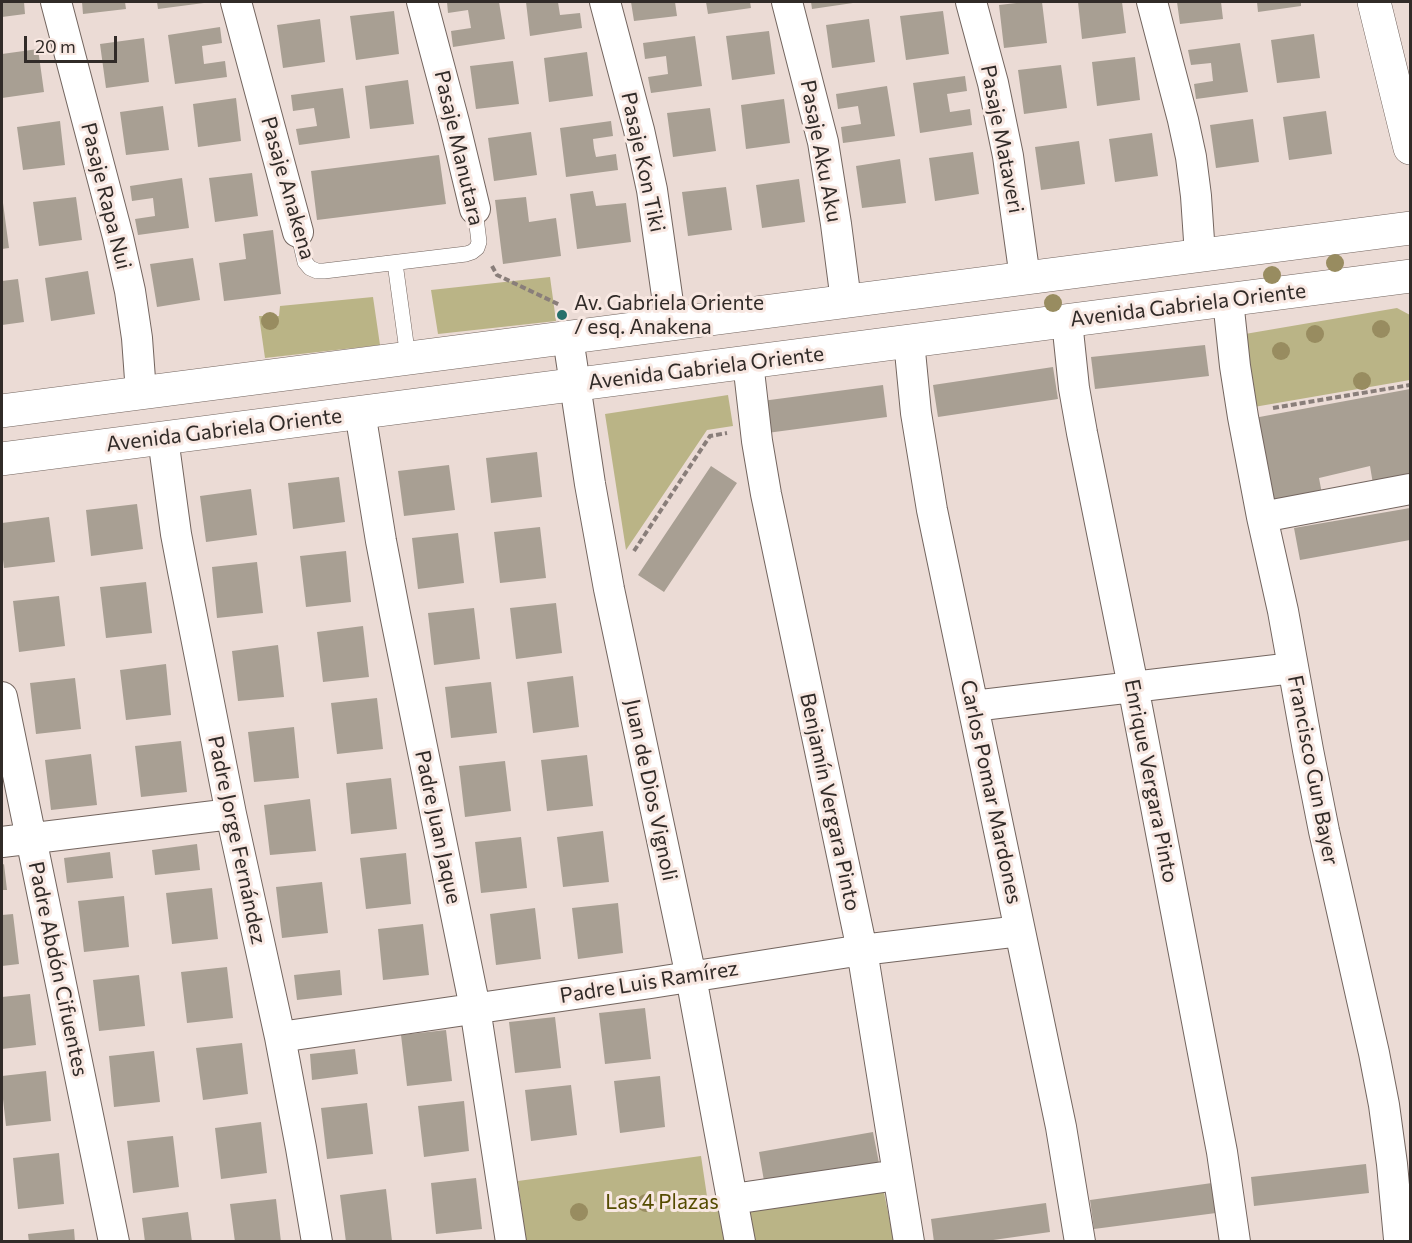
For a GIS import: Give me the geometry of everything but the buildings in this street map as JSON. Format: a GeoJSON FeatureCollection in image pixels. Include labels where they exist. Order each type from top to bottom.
{"type":"FeatureCollection","features":[{"type":"Feature","properties":{"kind":"main road"},"geometry":{"type":"LineString","coordinates":[[1374,2],[1410,148]]}},
{"type":"Feature","properties":{"kind":"main road"},"geometry":{"type":"LineString","coordinates":[[2,411],[408,358],[567,323],[671,324],[1410,228]]}},
{"type":"Feature","properties":{"kind":"main road","name":"Avenida Gabriela Oriente"},"geometry":{"type":"LineString","coordinates":[[2,459],[1410,276]]}},
{"type":"Feature","properties":{"kind":"street","name":"Pasaje Rapa Nui"},"geometry":{"type":"LineString","coordinates":[[56,2],[130,291],[137,338],[141,393]]}},
{"type":"Feature","properties":{"kind":"street","name":"Pasaje Anakena"},"geometry":{"type":"LineString","coordinates":[[236,2],[298,232]]}},
{"type":"Feature","properties":{"kind":"street","name":"Pasaje Manutara"},"geometry":{"type":"LineString","coordinates":[[422,2],[475,210]]}},
{"type":"Feature","properties":{"kind":"street","name":"Pasaje Kon Tiki"},"geometry":{"type":"LineString","coordinates":[[605,2],[652,190],[671,324]]}},
{"type":"Feature","properties":{"kind":"street","name":"Pasaje Aku Aku"},"geometry":{"type":"LineString","coordinates":[[787,2],[823,142],[834,204],[846,302]]}},
{"type":"Feature","properties":{"kind":"street","name":"Pasaje Mataveri"},"geometry":{"type":"LineString","coordinates":[[971,2],[993,83],[1008,156],[1025,278]]}},
{"type":"Feature","properties":{"kind":"street"},"geometry":{"type":"LineString","coordinates":[[1152,2],[1191,157],[1200,255]]}},
{"type":"Feature","properties":{"kind":"street","name":"Francisco Gun Bayer"},"geometry":{"type":"LineString","coordinates":[[1228,300],[1242,412],[1262,517],[1283,611],[1324,831],[1384,1105],[1392,1164],[1396,1239]]}},
{"type":"Feature","properties":{"kind":"street","name":"Enrique Vergara Pinto"},"geometry":{"type":"LineString","coordinates":[[1067,321],[1074,388],[1082,433],[1134,686],[1220,1140],[1235,1242]]}},
{"type":"Feature","properties":{"kind":"street","name":"Juan de Dios Vignoli"},"geometry":{"type":"LineString","coordinates":[[567,323],[590,484],[609,589],[691,977],[740,1242]]}},
{"type":"Feature","properties":{"kind":"street","name":"Carlos Pomar Mardones"},"geometry":{"type":"LineString","coordinates":[[909,341],[916,413],[932,510],[1061,1127],[1080,1242]]}},
{"type":"Feature","properties":{"kind":"street","name":"Benjamín Vergara Pinto"},"geometry":{"type":"LineString","coordinates":[[748,362],[765,494],[861,950],[909,1242]]}},
{"type":"Feature","properties":{"kind":"street","name":"Padre Juan Jaque"},"geometry":{"type":"LineString","coordinates":[[360,412],[403,657],[475,1008],[511,1242]]}},
{"type":"Feature","properties":{"kind":"street","name":"Padre Jorge Fernández"},"geometry":{"type":"LineString","coordinates":[[163,438],[181,561],[231,814],[279,1036],[317,1242]]}},
{"type":"Feature","properties":{"kind":"street"},"geometry":{"type":"LineString","coordinates":[[1262,517],[1410,489]]}},
{"type":"Feature","properties":{"kind":"street"},"geometry":{"type":"LineString","coordinates":[[973,706],[1293,668]]}},
{"type":"Feature","properties":{"kind":"street","name":"Padre Abdón Cifuentes"},"geometry":{"type":"LineString","coordinates":[[2,697],[114,1242]]}},
{"type":"Feature","properties":{"kind":"street"},"geometry":{"type":"LineString","coordinates":[[2,842],[231,814]]}},
{"type":"Feature","properties":{"kind":"street","name":"Padre Luis Ramírez"},"geometry":{"type":"LineString","coordinates":[[279,1036],[691,977],[861,950],[1020,931]]}},
{"type":"Feature","properties":{"kind":"street"},"geometry":{"type":"LineString","coordinates":[[733,1199],[897,1175]]}},
{"type":"Feature","properties":{"kind":"lane","name":"Pasaje Manutara"},"geometry":{"type":"LineString","coordinates":[[394,263],[472,252],[477,248],[479,242],[475,210]]}},
{"type":"Feature","properties":{"kind":"lane","name":"Pasaje Anakena"},"geometry":{"type":"LineString","coordinates":[[298,232],[305,262],[317,271],[394,263]]}},
{"type":"Feature","properties":{"kind":"lane"},"geometry":{"type":"LineString","coordinates":[[394,263],[408,358]]}},
{"type":"Feature","properties":{"kind":"path"},"geometry":{"type":"LineString","coordinates":[[479,242],[497,274],[567,323]]}},
{"type":"Feature","properties":{"kind":"path"},"geometry":{"type":"LineString","coordinates":[[1242,412],[1410,385]]}},
{"type":"Feature","properties":{"kind":"path"},"geometry":{"type":"LineString","coordinates":[[609,589],[710,436],[756,429]]}},
{"type":"Feature","properties":{"kind":"green space"},"geometry":{"type":"Polygon","coordinates":[[[550,277],[556,321],[438,334],[431,290],[550,277]]]}},
{"type":"Feature","properties":{"kind":"green space"},"geometry":{"type":"Polygon","coordinates":[[[373,297],[380,345],[265,358],[259,316],[279,316],[280,306],[373,297]]]}},
{"type":"Feature","properties":{"kind":"green space"},"geometry":{"type":"Polygon","coordinates":[[[1397,308],[1410,315],[1410,380],[1254,407],[1245,334],[1397,308]]]}},
{"type":"Feature","properties":{"kind":"green space"},"geometry":{"type":"Polygon","coordinates":[[[728,395],[733,426],[707,430],[626,550],[605,414],[728,395]]]}},
{"type":"Feature","properties":{"kind":"green space","name":"Las 4 Plazas"},"geometry":{"type":"Polygon","coordinates":[[[701,1156],[708,1203],[881,1178],[894,1241],[526,1241],[518,1181],[701,1156]]]}},
{"type":"Feature","properties":{"kind":"place","name":"Av. Gabriela Oriente / esq. Anakena"},"geometry":{"type":"Point","coordinates":[562,315]}}]}
